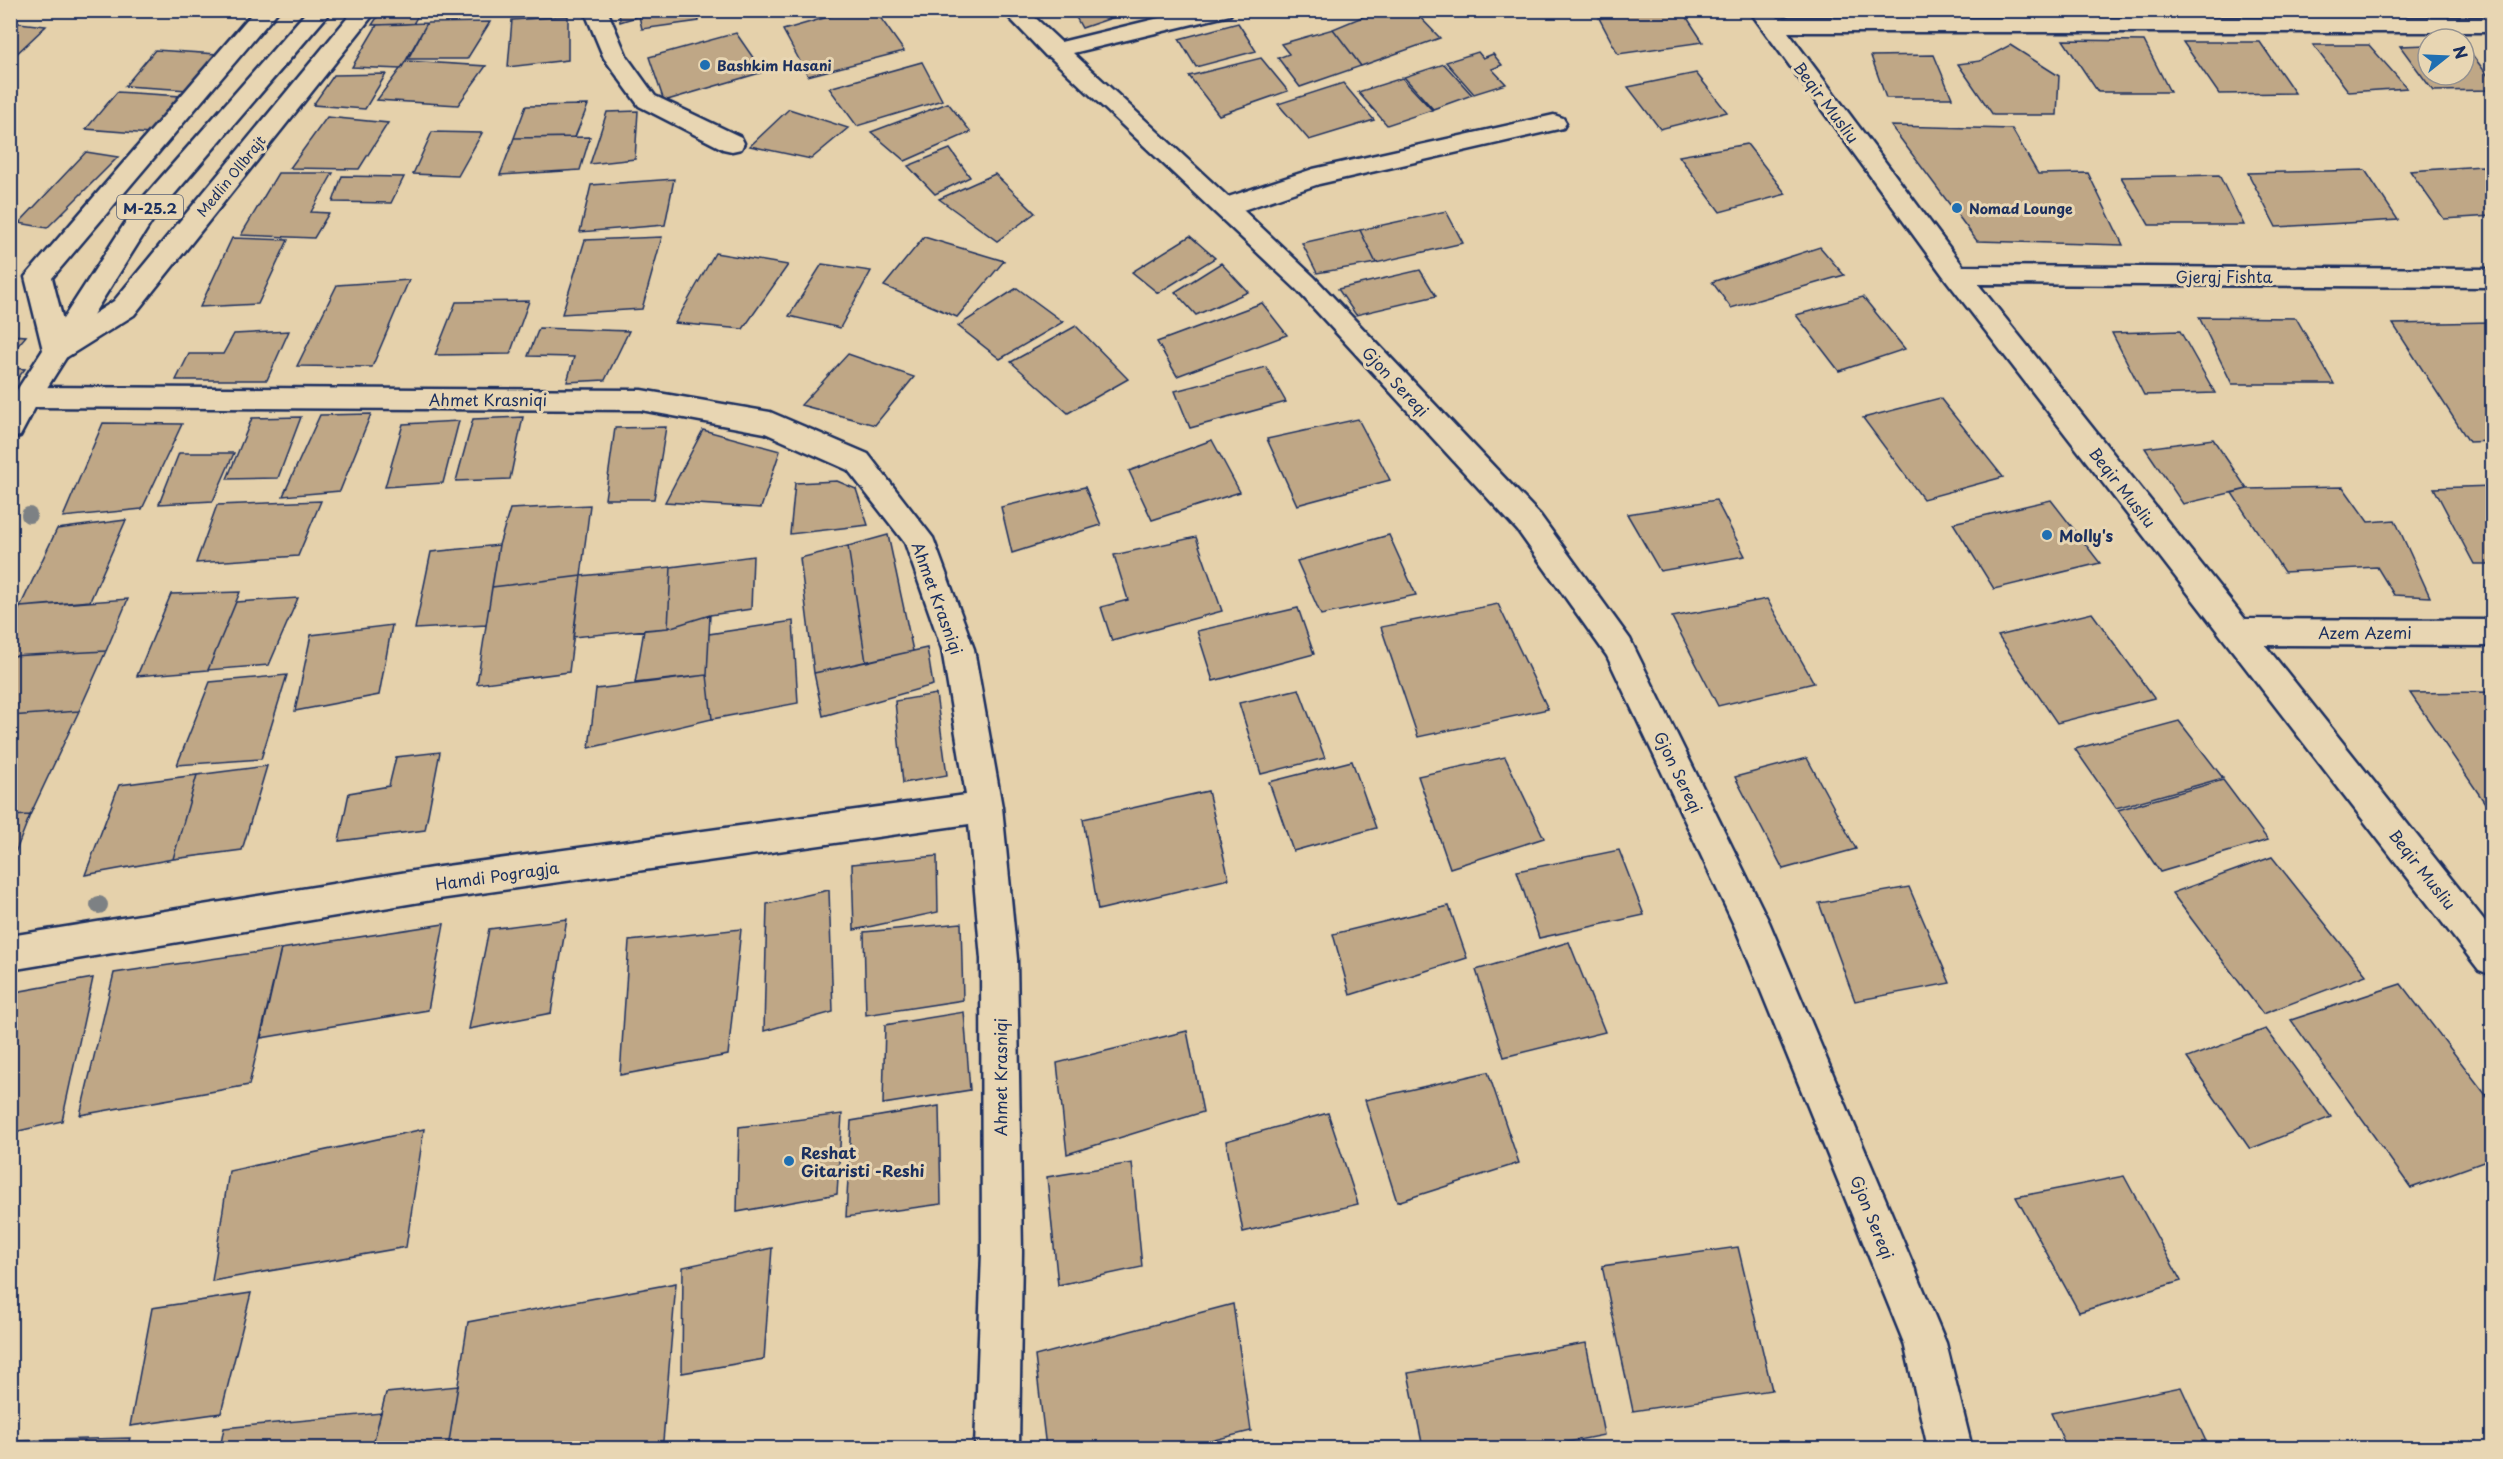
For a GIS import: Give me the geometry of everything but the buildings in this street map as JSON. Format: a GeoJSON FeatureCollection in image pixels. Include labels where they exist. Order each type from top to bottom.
{"type":"FeatureCollection","features":[{"type":"Feature","properties":{"kind":"street"},"geometry":{"type":"LineString","coordinates":[[57,350],[38,277],[268,10]]}},
{"type":"Feature","properties":{"kind":"street","name":"Medlin Ollbrajt"},"geometry":{"type":"LineString","coordinates":[[10,428],[27,397],[146,212],[321,10]]}},
{"type":"Feature","properties":{"kind":"street","name":"Medlin Ollbrajt"},"geometry":{"type":"LineString","coordinates":[[57,350],[124,308],[366,10]]}},
{"type":"Feature","properties":{"kind":"street"},"geometry":{"type":"LineString","coordinates":[[595,10],[616,58],[647,101],[732,143]]}},
{"type":"Feature","properties":{"kind":"street","name":"Gjon Sereqi"},"geometry":{"type":"LineString","coordinates":[[1013,10],[1054,51],[1305,283],[1529,523],[1619,648],[1751,922],[1925,1342],[1950,1449]]}},
{"type":"Feature","properties":{"kind":"street"},"geometry":{"type":"LineString","coordinates":[[1054,51],[1222,10]]}},
{"type":"Feature","properties":{"kind":"street"},"geometry":{"type":"LineString","coordinates":[[1764,18],[2493,25]]}},
{"type":"Feature","properties":{"kind":"street","name":"Beqir Musliu"},"geometry":{"type":"LineString","coordinates":[[1764,18],[1956,275],[2493,958]]}},
{"type":"Feature","properties":{"kind":"street"},"geometry":{"type":"LineString","coordinates":[[1223,208],[1323,174],[1554,123]]}},
{"type":"Feature","properties":{"kind":"street","name":"Gjergj Fishta"},"geometry":{"type":"LineString","coordinates":[[1956,275],[2493,278]]}},
{"type":"Feature","properties":{"kind":"street","name":"Ahmet Krasniqi"},"geometry":{"type":"LineString","coordinates":[[27,397],[641,400],[770,423],[858,462],[918,538],[958,649],[985,807],[999,959],[1002,1252],[997,1449]]}},
{"type":"Feature","properties":{"kind":"street","name":"Azem Azemi"},"geometry":{"type":"LineString","coordinates":[[2236,632],[2493,633]]}},
{"type":"Feature","properties":{"kind":"street","name":"Hamdi Pogragja"},"geometry":{"type":"LineString","coordinates":[[10,952],[432,884],[985,807]]}},
{"type":"Feature","properties":{"kind":"place","name":"Bashkim Hasani"},"geometry":{"type":"Point","coordinates":[705,65]}},
{"type":"Feature","properties":{"kind":"place","name":"Nomad Lounge"},"geometry":{"type":"Point","coordinates":[1957,208]}},
{"type":"Feature","properties":{"kind":"place","name":"Molly's"},"geometry":{"type":"Point","coordinates":[2047,535]}},
{"type":"Feature","properties":{"kind":"place","name":"Reshat Gitaristi -Reshi"},"geometry":{"type":"Point","coordinates":[789,1161]}}]}
